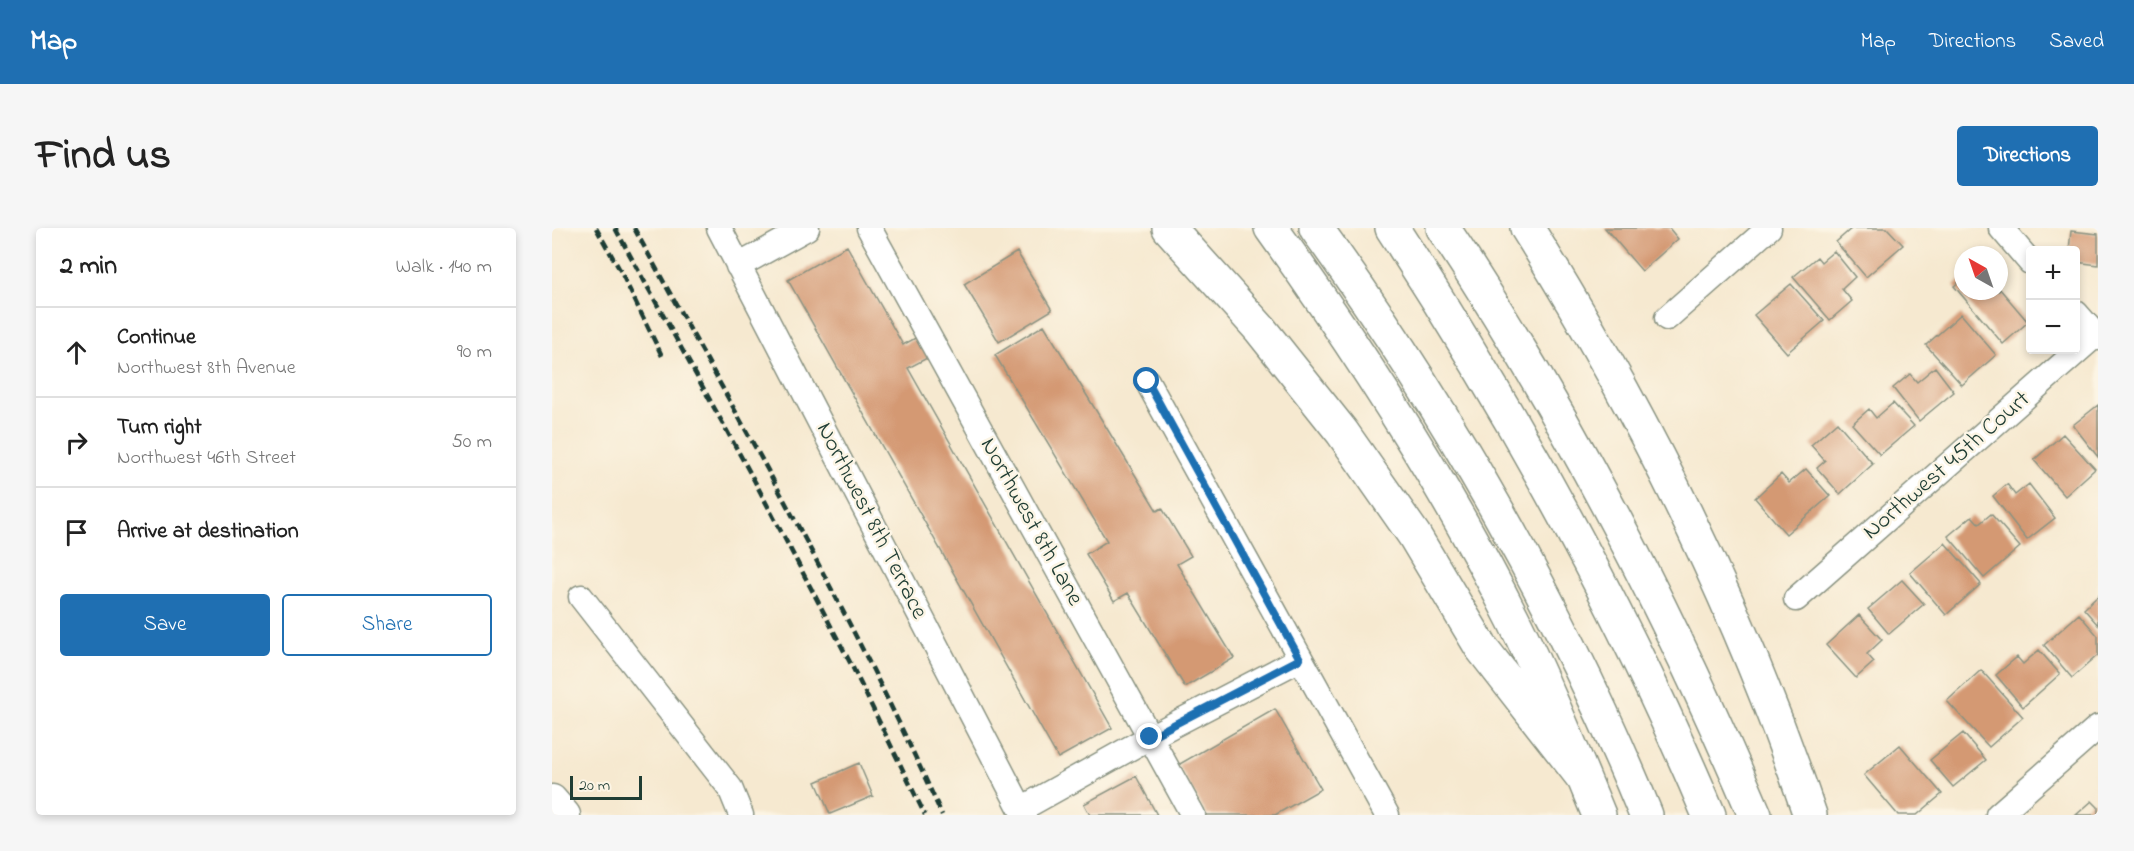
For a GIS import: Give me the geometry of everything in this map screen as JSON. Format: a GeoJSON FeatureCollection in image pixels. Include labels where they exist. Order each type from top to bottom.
{"type":"FeatureCollection","features":[{"type":"Feature","properties":{"kind":"highway"},"geometry":{"type":"LineString","coordinates":[[1169,228],[1260,329],[1342,432],[1414,536],[1481,647],[1584,780]]}},
{"type":"Feature","properties":{"kind":"highway"},"geometry":{"type":"LineString","coordinates":[[1271,228],[1378,385],[1473,543],[1513,620],[1599,815]]}},
{"type":"Feature","properties":{"kind":"highway"},"geometry":{"type":"LineString","coordinates":[[1316,228],[1395,343],[1514,542],[1605,721],[1646,815]]}},
{"type":"Feature","properties":{"kind":"highway"},"geometry":{"type":"LineString","coordinates":[[1392,228],[1478,364],[1565,515],[1645,673],[1709,815]]}},
{"type":"Feature","properties":{"kind":"highway"},"geometry":{"type":"LineString","coordinates":[[1443,228],[1515,341],[1560,417],[1603,497],[1684,656],[1755,815]]}},
{"type":"Feature","properties":{"kind":"highway"},"geometry":{"type":"LineString","coordinates":[[1527,228],[1603,355],[1691,522],[1769,700],[1810,815]]}},
{"type":"Feature","properties":{"kind":"main road"},"geometry":{"type":"LineString","coordinates":[[552,800],[565,815]]}},
{"type":"Feature","properties":{"kind":"street","name":"Northwest 8th Terrace"},"geometry":{"type":"LineString","coordinates":[[718,228],[1022,812]]}},
{"type":"Feature","properties":{"kind":"street"},"geometry":{"type":"LineString","coordinates":[[738,266],[807,228]]}},
{"type":"Feature","properties":{"kind":"street","name":"Northwest 8th Lane"},"geometry":{"type":"LineString","coordinates":[[868,228],[1193,815]]}},
{"type":"Feature","properties":{"kind":"street"},"geometry":{"type":"LineString","coordinates":[[1667,318],[1769,228]]}},
{"type":"Feature","properties":{"kind":"street"},"geometry":{"type":"LineString","coordinates":[[2001,228],[2026,256]]}},
{"type":"Feature","properties":{"kind":"street"},"geometry":{"type":"LineString","coordinates":[[2080,317],[2097,336]]}},
{"type":"Feature","properties":{"kind":"street","name":"Northwest 45th Court"},"geometry":{"type":"LineString","coordinates":[[1796,599],[2097,336]]}},
{"type":"Feature","properties":{"kind":"street"},"geometry":{"type":"LineString","coordinates":[[1147,381],[1387,815]]}},
{"type":"Feature","properties":{"kind":"street"},"geometry":{"type":"LineString","coordinates":[[581,597],[730,788],[741,815]]}},
{"type":"Feature","properties":{"kind":"street"},"geometry":{"type":"LineString","coordinates":[[1022,812],[1150,737],[1300,659]]}},
{"type":"Feature","properties":{"kind":"street"},"geometry":{"type":"LineString","coordinates":[[1998,815],[2098,726]]}},
{"type":"Feature","properties":{"kind":"building"},"geometry":{"type":"Polygon","coordinates":[[[1605,228],[1669,228],[1678,239],[1642,271],[1605,228]]]}},
{"type":"Feature","properties":{"kind":"building"},"geometry":{"type":"Polygon","coordinates":[[[1852,228],[1887,228],[1903,245],[1866,277],[1836,242],[1852,228]]]}},
{"type":"Feature","properties":{"kind":"building"},"geometry":{"type":"Polygon","coordinates":[[[2071,231],[2098,234],[2098,265],[2080,263],[2080,246],[2069,246],[2071,231]]]}},
{"type":"Feature","properties":{"kind":"building"},"geometry":{"type":"Polygon","coordinates":[[[847,246],[903,345],[919,336],[931,356],[908,368],[1112,728],[1058,758],[788,280],[847,246]]]}},
{"type":"Feature","properties":{"kind":"building"},"geometry":{"type":"Polygon","coordinates":[[[1834,251],[1855,277],[1842,289],[1852,301],[1830,320],[1793,277],[1817,257],[1821,262],[1834,251]]]}},
{"type":"Feature","properties":{"kind":"building"},"geometry":{"type":"Polygon","coordinates":[[[1017,252],[1052,310],[999,342],[964,284],[1017,252]]]}},
{"type":"Feature","properties":{"kind":"building"},"geometry":{"type":"Polygon","coordinates":[[[1791,284],[1824,321],[1787,353],[1754,315],[1791,284]]]}},
{"type":"Feature","properties":{"kind":"building"},"geometry":{"type":"Polygon","coordinates":[[[2008,299],[2026,320],[2026,324],[2003,344],[1966,300],[2008,299]]]}},
{"type":"Feature","properties":{"kind":"building"},"geometry":{"type":"Polygon","coordinates":[[[1961,314],[1996,355],[1962,385],[1926,345],[1961,314]]]}},
{"type":"Feature","properties":{"kind":"building"},"geometry":{"type":"Polygon","coordinates":[[[1044,325],[1157,511],[1162,508],[1191,556],[1177,564],[1234,658],[1185,687],[1128,593],[1114,601],[1086,554],[1107,541],[995,355],[1044,325]]]}},
{"type":"Feature","properties":{"kind":"building"},"geometry":{"type":"Polygon","coordinates":[[[1935,367],[1954,392],[1919,421],[1893,388],[1910,374],[1917,382],[1935,367]]]}},
{"type":"Feature","properties":{"kind":"building"},"geometry":{"type":"Polygon","coordinates":[[[1893,403],[1914,426],[1880,455],[1852,424],[1869,409],[1876,418],[1893,403]]]}},
{"type":"Feature","properties":{"kind":"building"},"geometry":{"type":"Polygon","coordinates":[[[2098,405],[2098,457],[2073,425],[2098,405]]]}},
{"type":"Feature","properties":{"kind":"building"},"geometry":{"type":"Polygon","coordinates":[[[1837,422],[1873,464],[1840,494],[1817,468],[1825,461],[1811,445],[1837,422]]]}},
{"type":"Feature","properties":{"kind":"building"},"geometry":{"type":"Polygon","coordinates":[[[2063,434],[2095,469],[2065,496],[2034,460],[2063,434]]]}},
{"type":"Feature","properties":{"kind":"building"},"geometry":{"type":"Polygon","coordinates":[[[1806,469],[1830,496],[1786,534],[1755,498],[1781,474],[1789,483],[1806,469]]]}},
{"type":"Feature","properties":{"kind":"building"},"geometry":{"type":"Polygon","coordinates":[[[2007,484],[2015,495],[2029,484],[2055,518],[2027,540],[1993,496],[2007,484]]]}},
{"type":"Feature","properties":{"kind":"building"},"geometry":{"type":"Polygon","coordinates":[[[1991,514],[2020,547],[1984,578],[1948,536],[1972,516],[1979,524],[1991,514]]]}},
{"type":"Feature","properties":{"kind":"building"},"geometry":{"type":"Polygon","coordinates":[[[1945,543],[1981,584],[1946,615],[1910,573],[1945,543]]]}},
{"type":"Feature","properties":{"kind":"building"},"geometry":{"type":"Polygon","coordinates":[[[1902,580],[1924,604],[1889,634],[1868,609],[1902,580]]]}},
{"type":"Feature","properties":{"kind":"building"},"geometry":{"type":"Polygon","coordinates":[[[2098,596],[2098,625],[2084,609],[2098,596]]]}},
{"type":"Feature","properties":{"kind":"building"},"geometry":{"type":"Polygon","coordinates":[[[2079,614],[2098,636],[2098,655],[2072,678],[2044,645],[2079,614]]]}},
{"type":"Feature","properties":{"kind":"building"},"geometry":{"type":"Polygon","coordinates":[[[1859,615],[1882,640],[1867,654],[1874,662],[1856,678],[1826,645],[1859,615]]]}},
{"type":"Feature","properties":{"kind":"building"},"geometry":{"type":"Polygon","coordinates":[[[2039,650],[2060,674],[2023,707],[1996,675],[2017,657],[2023,664],[2039,650]]]}},
{"type":"Feature","properties":{"kind":"building"},"geometry":{"type":"Polygon","coordinates":[[[1981,670],[2023,717],[1989,747],[1947,701],[1981,670]]]}},
{"type":"Feature","properties":{"kind":"building"},"geometry":{"type":"Polygon","coordinates":[[[1275,709],[1321,789],[1275,815],[1207,815],[1178,765],[1275,709]]]}},
{"type":"Feature","properties":{"kind":"building"},"geometry":{"type":"Polygon","coordinates":[[[1963,733],[1986,760],[1953,787],[1930,760],[1963,733]]]}},
{"type":"Feature","properties":{"kind":"building"},"geometry":{"type":"Polygon","coordinates":[[[1900,745],[1942,794],[1917,815],[1898,815],[1864,775],[1900,745]]]}},
{"type":"Feature","properties":{"kind":"building"},"geometry":{"type":"Polygon","coordinates":[[[859,763],[873,796],[830,814],[816,782],[859,763]]]}},
{"type":"Feature","properties":{"kind":"building"},"geometry":{"type":"Polygon","coordinates":[[[1136,776],[1157,815],[1090,815],[1084,804],[1136,776]]]}},
{"type":"Feature","properties":{"kind":"building"},"geometry":{"type":"Polygon","coordinates":[[[2092,801],[2098,807],[2098,815],[2076,815],[2092,801]]]}},
{"type":"Feature","properties":{"kind":"railway"},"geometry":{"type":"LineString","coordinates":[[596,228],[620,270],[663,358]]}},
{"type":"Feature","properties":{"kind":"railway"},"geometry":{"type":"LineString","coordinates":[[615,228],[754,480],[853,668],[925,815]]}},
{"type":"Feature","properties":{"kind":"railway"},"geometry":{"type":"LineString","coordinates":[[634,228],[833,592],[942,815]]}},
{"type":"Feature","properties":{"kind":"route"},"geometry":{"type":"LineString","coordinates":[[1147,381],[1300,659],[1150,737]]}}]}
